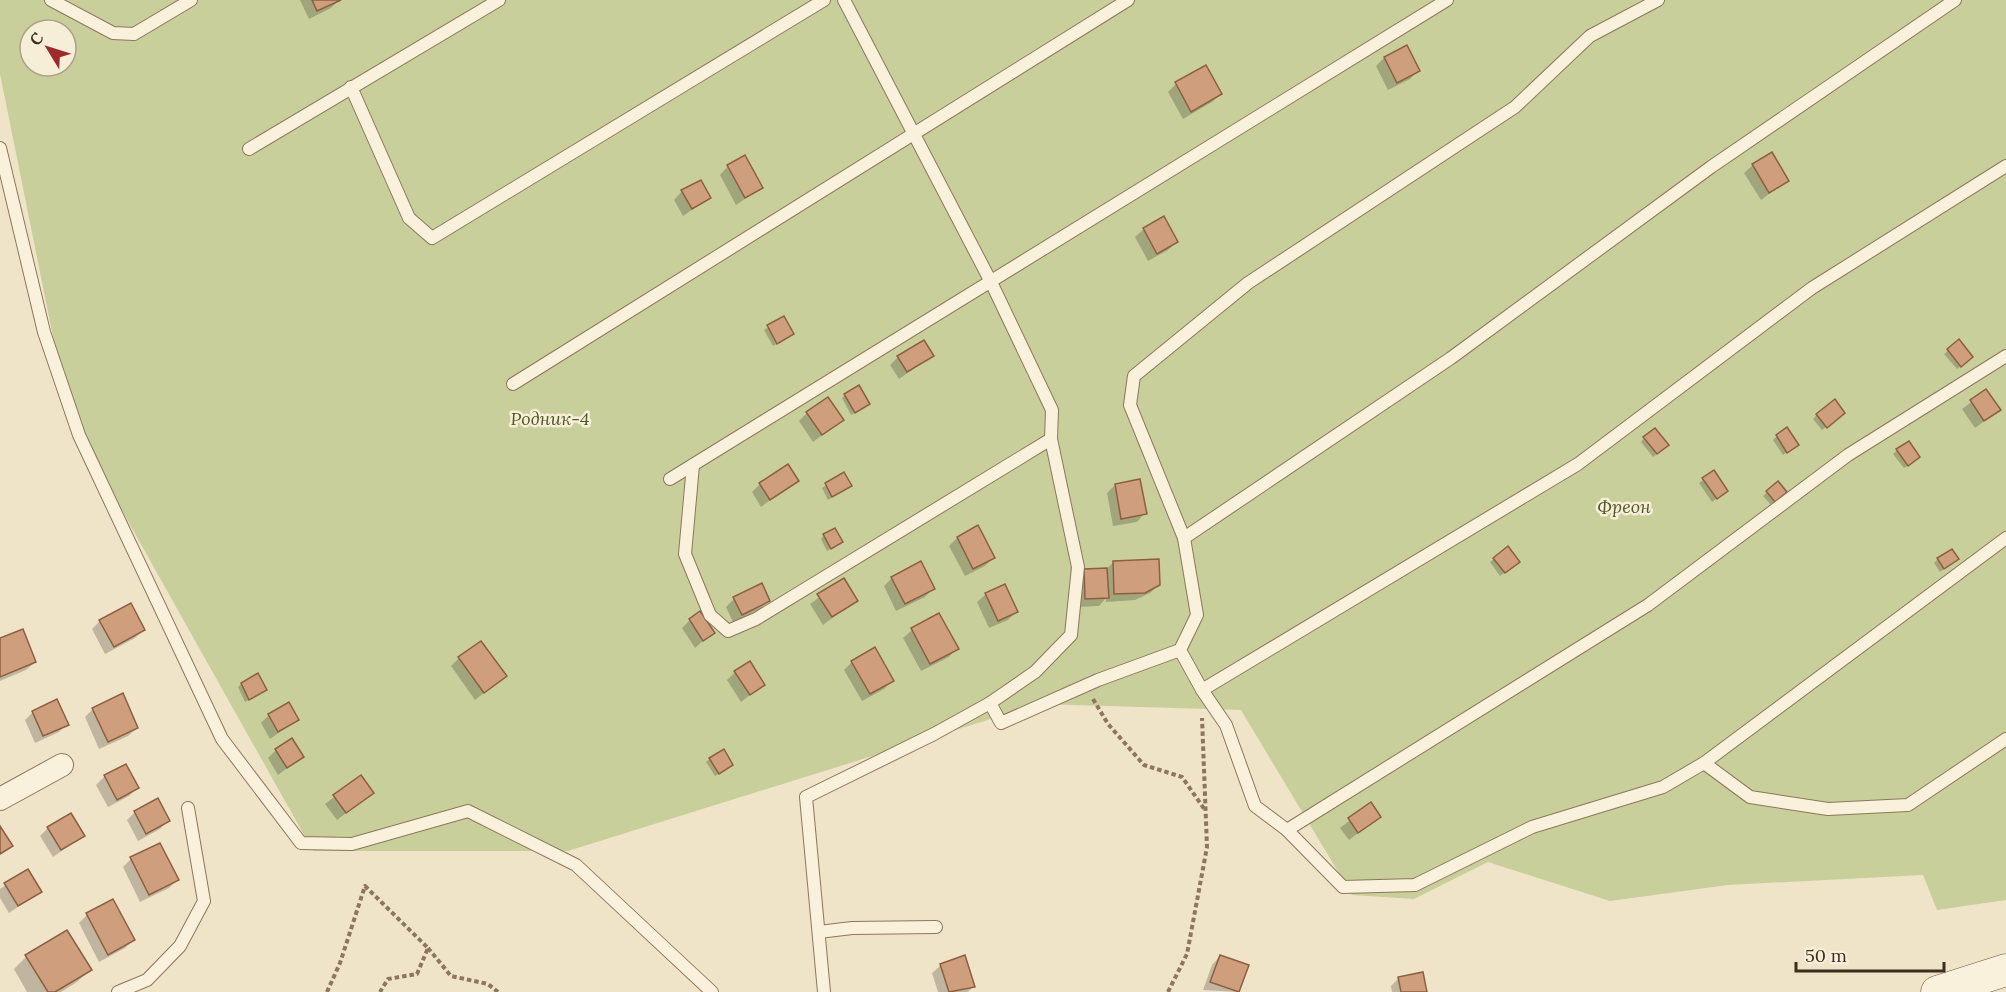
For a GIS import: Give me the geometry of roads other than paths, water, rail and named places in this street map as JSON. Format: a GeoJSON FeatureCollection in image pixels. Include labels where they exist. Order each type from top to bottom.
{"type":"FeatureCollection","features":[{"type":"Feature","properties":{"kind":"street"},"geometry":{"type":"LineString","coordinates":[[0,799],[62,765]]}},
{"type":"Feature","properties":{"kind":"street"},"geometry":{"type":"LineString","coordinates":[[1937,992],[2006,970]]}},
{"type":"Feature","properties":{"kind":"lane"},"geometry":{"type":"LineString","coordinates":[[51,0],[113,33],[134,34],[191,0]]}},
{"type":"Feature","properties":{"kind":"lane"},"geometry":{"type":"LineString","coordinates":[[249,149],[499,0]]}},
{"type":"Feature","properties":{"kind":"lane"},"geometry":{"type":"LineString","coordinates":[[351,87],[409,218],[432,238],[824,0]]}},
{"type":"Feature","properties":{"kind":"lane"},"geometry":{"type":"LineString","coordinates":[[824,992],[806,797],[934,734],[990,703],[1035,672],[1071,635],[1078,567],[1051,439],[1052,410],[991,282],[844,0]]}},
{"type":"Feature","properties":{"kind":"lane"},"geometry":{"type":"LineString","coordinates":[[513,384],[1128,0]]}},
{"type":"Feature","properties":{"kind":"lane"},"geometry":{"type":"LineString","coordinates":[[670,479],[1447,0]]}},
{"type":"Feature","properties":{"kind":"lane"},"geometry":{"type":"LineString","coordinates":[[990,703],[1001,723],[1085,686],[1180,650],[1197,615],[1184,538],[1130,405],[1134,376],[1248,283],[1515,107],[1590,36],[1658,0]]}},
{"type":"Feature","properties":{"kind":"lane"},"geometry":{"type":"LineString","coordinates":[[1184,538],[1451,358],[1711,167],[1955,0]]}},
{"type":"Feature","properties":{"kind":"lane"},"geometry":{"type":"LineString","coordinates":[[0,148],[44,332],[79,435],[222,739],[301,843],[352,844],[468,811],[576,865],[712,992]]}},
{"type":"Feature","properties":{"kind":"lane"},"geometry":{"type":"LineString","coordinates":[[1202,690],[1578,464],[1812,288],[2006,166]]}},
{"type":"Feature","properties":{"kind":"lane"},"geometry":{"type":"LineString","coordinates":[[1287,830],[1648,605],[1848,455],[2006,356]]}},
{"type":"Feature","properties":{"kind":"lane"},"geometry":{"type":"LineString","coordinates":[[693,465],[685,554],[710,615],[728,631],[756,619],[1051,439]]}},
{"type":"Feature","properties":{"kind":"lane"},"geometry":{"type":"LineString","coordinates":[[1180,650],[1202,690],[1226,725],[1255,806],[1287,830],[1343,887],[1415,885],[1532,827],[1664,787],[1704,763],[2006,538]]}},
{"type":"Feature","properties":{"kind":"lane"},"geometry":{"type":"LineString","coordinates":[[1704,763],[1750,796],[1828,808],[1908,806],[2006,739]]}},
{"type":"Feature","properties":{"kind":"lane"},"geometry":{"type":"LineString","coordinates":[[118,992],[147,980],[180,946],[204,901],[188,808]]}},
{"type":"Feature","properties":{"kind":"lane"},"geometry":{"type":"LineString","coordinates":[[819,932],[852,928],[936,927]]}},
{"type":"Feature","properties":{"kind":"park label","name":"Родник-4"},"geometry":{"type":"Point","coordinates":[550,418]}},
{"type":"Feature","properties":{"kind":"park label","name":"Фреон"},"geometry":{"type":"Point","coordinates":[1624,506]}}]}
